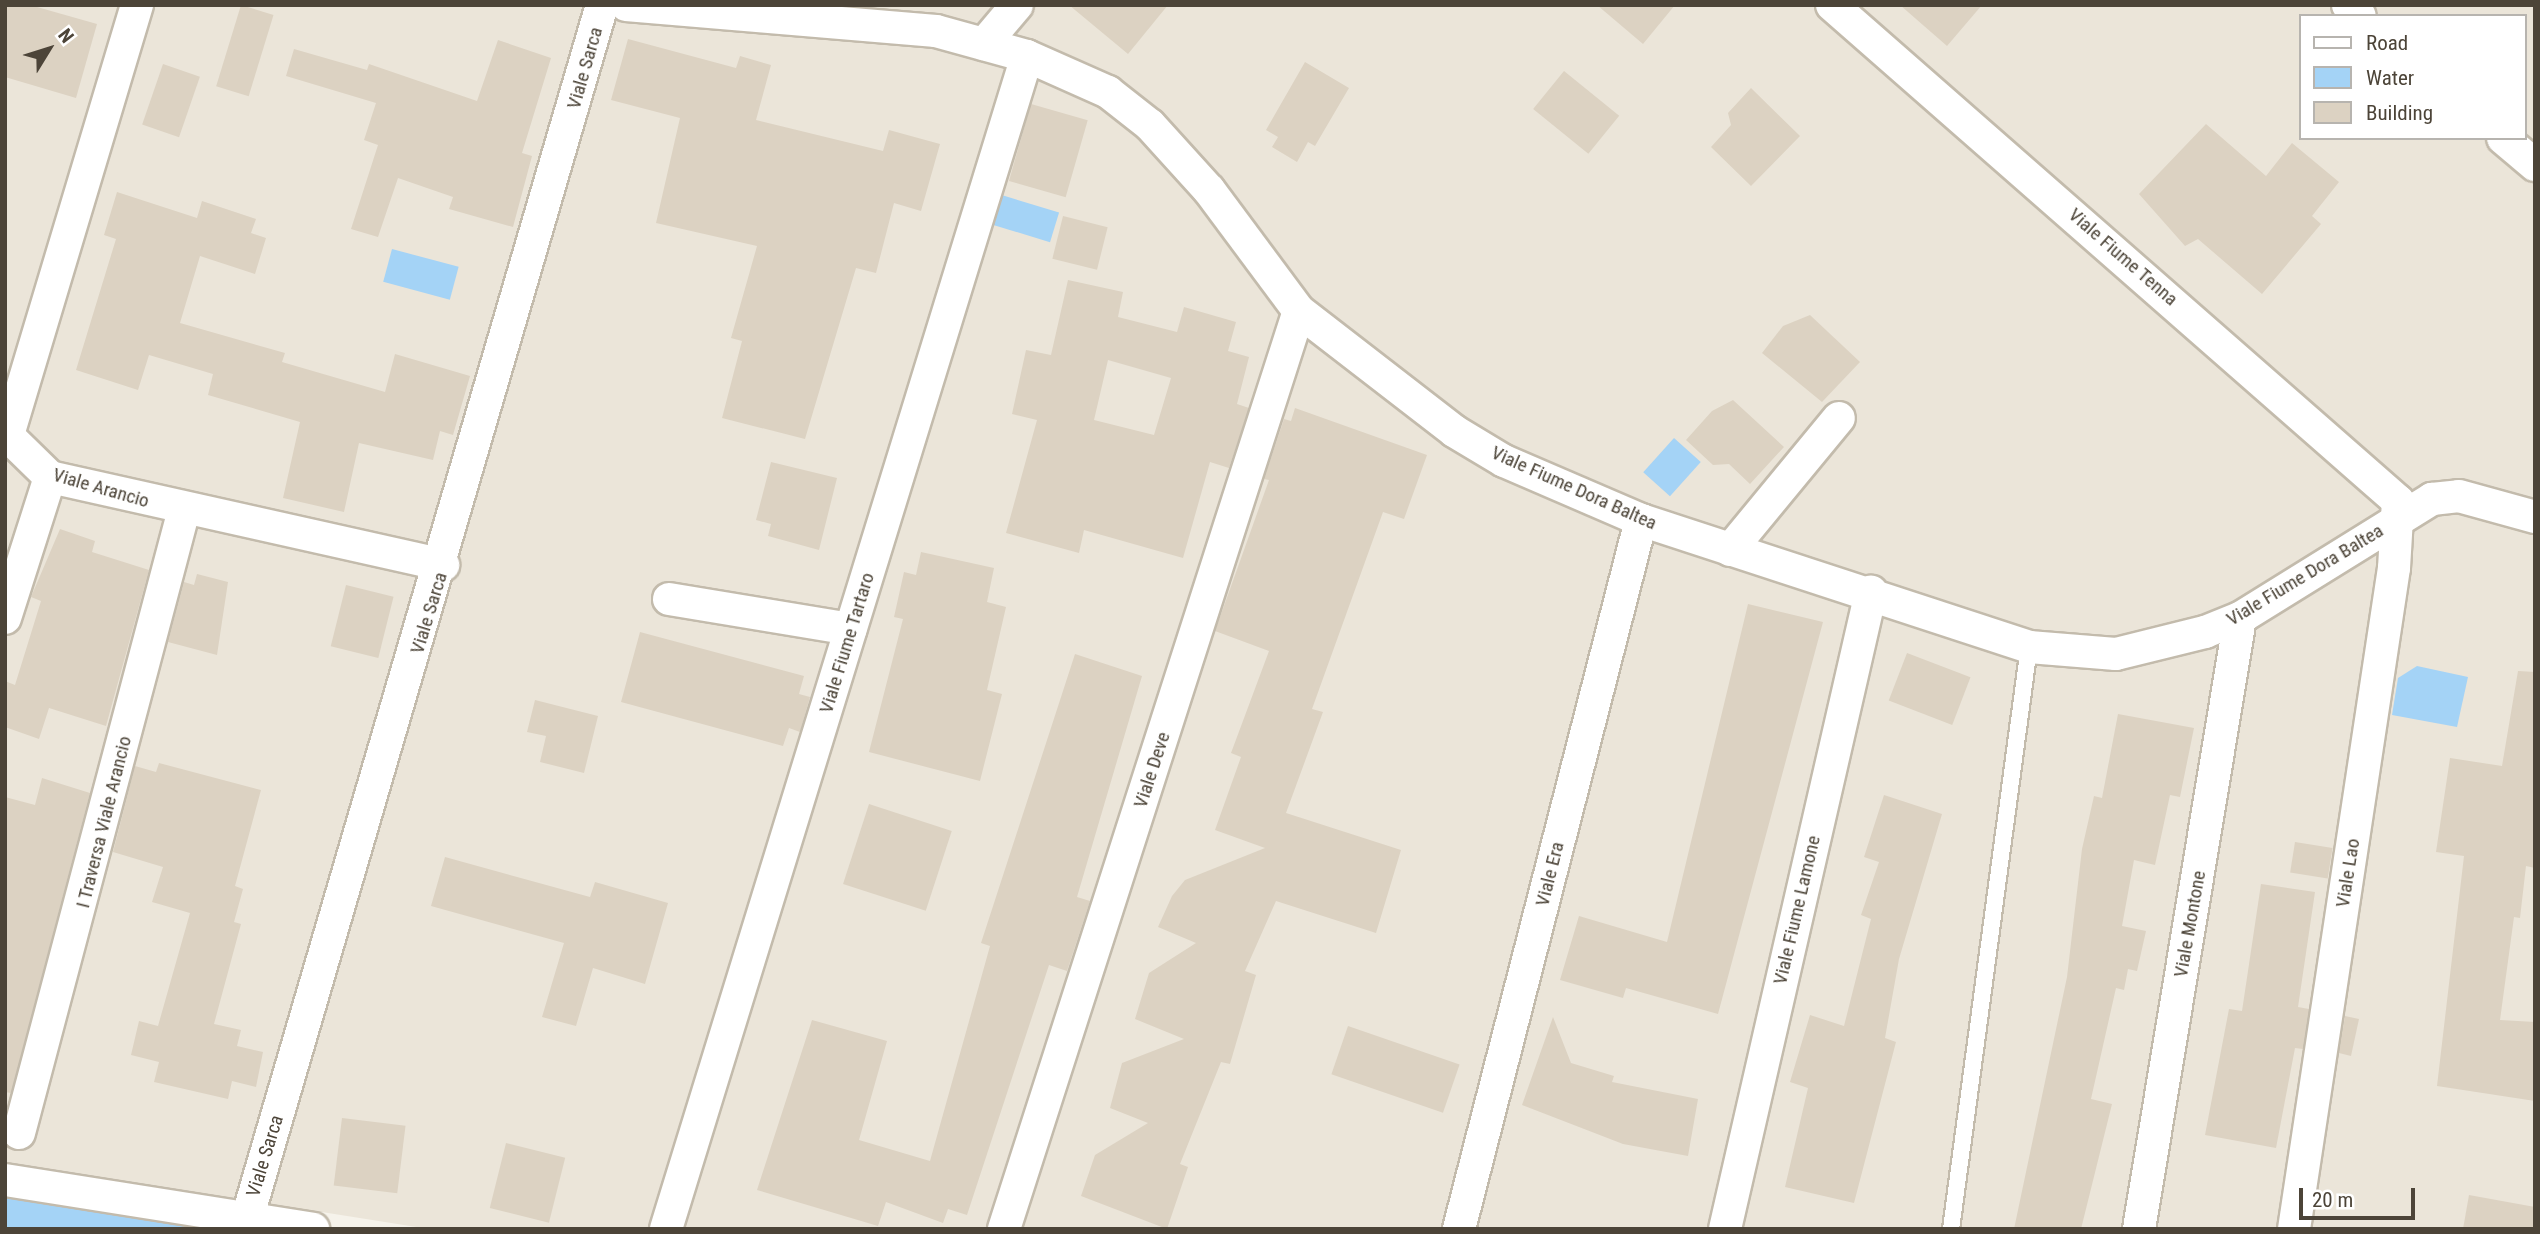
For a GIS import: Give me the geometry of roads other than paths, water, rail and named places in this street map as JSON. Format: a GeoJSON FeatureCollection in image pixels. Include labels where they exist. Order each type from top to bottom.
{"type":"FeatureCollection","features":[{"type":"Feature","properties":{"kind":"street","name":"Viale Arancio"},"geometry":{"type":"LineString","coordinates":[[137,5],[8,436],[50,477],[184,510],[443,565]]}},
{"type":"Feature","properties":{"kind":"street","name":"Viale Sarca"},"geometry":{"type":"LineString","coordinates":[[247,1219],[443,565],[603,5]]}},
{"type":"Feature","properties":{"kind":"street","name":"Viale Fiume Dora Baltea"},"geometry":{"type":"LineString","coordinates":[[628,5],[936,32],[1027,56],[1108,92],[1150,125],[1209,190],[1299,311],[1454,431],[1504,461],[1641,520],[1871,592],[2029,647],[2116,654],[2168,645],[2240,618],[2432,499],[2459,496],[2535,517]]}},
{"type":"Feature","properties":{"kind":"street"},"geometry":{"type":"LineString","coordinates":[[984,44],[1017,5]]}},
{"type":"Feature","properties":{"kind":"street","name":"Viale Fiume Tenna"},"geometry":{"type":"LineString","coordinates":[[1832,5],[2383,482],[2401,517]]}},
{"type":"Feature","properties":{"kind":"street","name":"Viale Fiume Tartaro"},"geometry":{"type":"LineString","coordinates":[[666,1229],[1027,56]]}},
{"type":"Feature","properties":{"kind":"street"},"geometry":{"type":"LineString","coordinates":[[2505,140],[2535,165]]}},
{"type":"Feature","properties":{"kind":"street","name":"Viale Deve"},"geometry":{"type":"LineString","coordinates":[[1004,1229],[1299,311]]}},
{"type":"Feature","properties":{"kind":"street"},"geometry":{"type":"LineString","coordinates":[[1730,550],[1839,418]]}},
{"type":"Feature","properties":{"kind":"street"},"geometry":{"type":"LineString","coordinates":[[5,618],[50,477]]}},
{"type":"Feature","properties":{"kind":"street","name":"I Traversa Viale Arancio"},"geometry":{"type":"LineString","coordinates":[[19,1133],[184,510]]}},
{"type":"Feature","properties":{"kind":"street","name":"Viale Lao"},"geometry":{"type":"LineString","coordinates":[[2294,1229],[2401,517]]}},
{"type":"Feature","properties":{"kind":"street","name":"Viale Era"},"geometry":{"type":"LineString","coordinates":[[1458,1229],[1641,520]]}},
{"type":"Feature","properties":{"kind":"street","name":"Viale Fiume Lamone"},"geometry":{"type":"LineString","coordinates":[[1725,1229],[1871,592]]}},
{"type":"Feature","properties":{"kind":"street"},"geometry":{"type":"LineString","coordinates":[[669,598],[851,629]]}},
{"type":"Feature","properties":{"kind":"street","name":"Viale Montone"},"geometry":{"type":"LineString","coordinates":[[2139,1229],[2240,618]]}},
{"type":"Feature","properties":{"kind":"street"},"geometry":{"type":"LineString","coordinates":[[5,1180],[313,1229]]}},
{"type":"Feature","properties":{"kind":"lane"},"geometry":{"type":"LineString","coordinates":[[1951,1229],[2029,647]]}},
{"type":"Feature","properties":{"kind":"water"},"geometry":{"type":"Polygon","coordinates":[[[995,193],[1059,213],[1050,242],[986,223],[995,193]]]}},
{"type":"Feature","properties":{"kind":"water"},"geometry":{"type":"Polygon","coordinates":[[[392,249],[459,267],[450,300],[383,282],[392,249]]]}},
{"type":"Feature","properties":{"kind":"water"},"geometry":{"type":"Polygon","coordinates":[[[1674,438],[1701,462],[1670,496],[1643,472],[1674,438]]]}},
{"type":"Feature","properties":{"kind":"water"},"geometry":{"type":"Polygon","coordinates":[[[2417,666],[2468,677],[2457,727],[2392,715],[2398,678],[2417,666]]]}},
{"type":"Feature","properties":{"kind":"water"},"geometry":{"type":"Polygon","coordinates":[[[5,1195],[220,1229],[5,1229],[5,1195]]]}}]}
